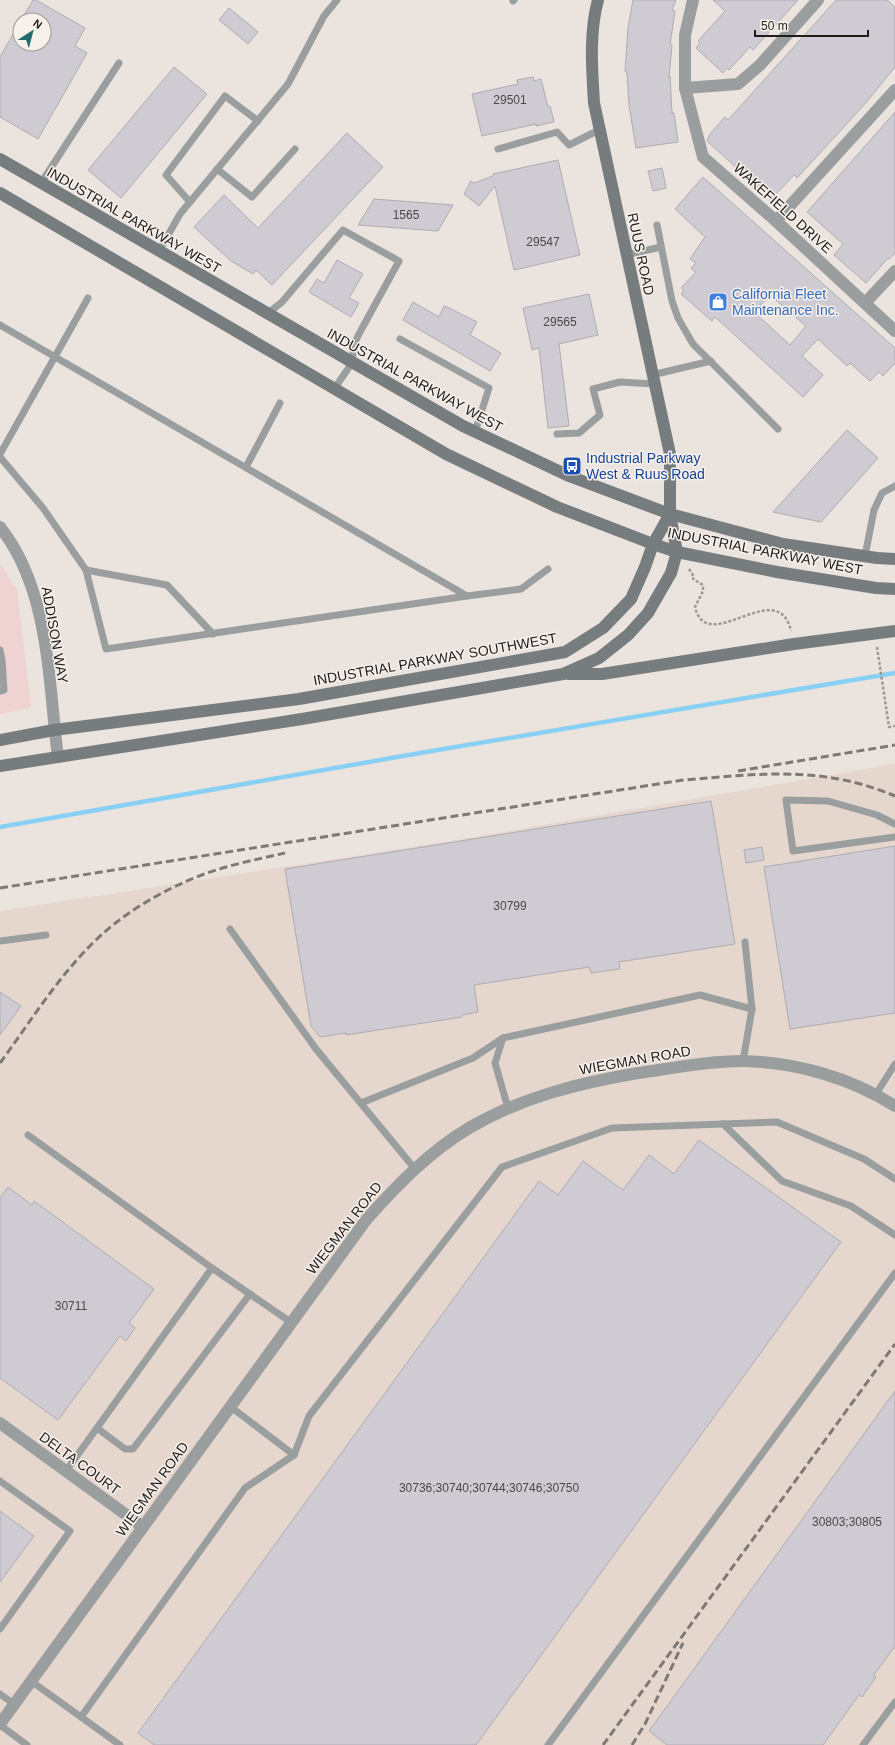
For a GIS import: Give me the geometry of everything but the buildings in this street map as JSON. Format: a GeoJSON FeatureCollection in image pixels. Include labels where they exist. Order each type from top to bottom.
{"type":"FeatureCollection","features":[{"type":"Feature","properties":{"kind":"main road","name":"RUUS ROAD"},"geometry":{"type":"LineString","coordinates":[[598,0],[595,13],[592,66],[594,103],[670,454],[670,514]]}},
{"type":"Feature","properties":{"kind":"main road","name":"INDUSTRIAL PARKWAY WEST"},"geometry":{"type":"LineString","coordinates":[[0,159],[352,363],[475,432],[569,476],[670,514],[783,544],[895,559]]}},
{"type":"Feature","properties":{"kind":"main road","name":"INDUSTRIAL PARKWAY WEST"},"geometry":{"type":"LineString","coordinates":[[0,193],[446,454],[492,477],[557,506],[677,552],[777,572],[876,588],[895,589]]}},
{"type":"Feature","properties":{"kind":"main road","name":"INDUSTRIAL PARKWAY SOUTHWEST"},"geometry":{"type":"LineString","coordinates":[[0,740],[54,730],[299,699],[565,652],[603,628],[631,599],[653,544],[670,514]]}},
{"type":"Feature","properties":{"kind":"main road"},"geometry":{"type":"LineString","coordinates":[[563,674],[599,658],[628,635],[648,613],[670,572],[677,552],[670,514]]}},
{"type":"Feature","properties":{"kind":"main road"},"geometry":{"type":"LineString","coordinates":[[0,766],[302,719],[563,674],[602,674],[794,644],[895,631]]}},
{"type":"Feature","properties":{"kind":"street","name":"WAKEFIELD DRIVE"},"geometry":{"type":"LineString","coordinates":[[693,0],[685,35],[685,88],[703,157],[776,221],[895,331]]}},
{"type":"Feature","properties":{"kind":"street"},"geometry":{"type":"LineString","coordinates":[[685,88],[738,84],[760,65],[818,0]]}},
{"type":"Feature","properties":{"kind":"street"},"geometry":{"type":"LineString","coordinates":[[776,221],[895,90]]}},
{"type":"Feature","properties":{"kind":"street"},"geometry":{"type":"LineString","coordinates":[[865,303],[895,271]]}},
{"type":"Feature","properties":{"kind":"street","name":"ADDISON WAY"},"geometry":{"type":"LineString","coordinates":[[0,527],[12,542],[31,582],[42,633],[58,757]]}},
{"type":"Feature","properties":{"kind":"street","name":"WIEGMAN ROAD"},"geometry":{"type":"LineString","coordinates":[[0,1725],[366,1220],[398,1184],[434,1153],[469,1128],[508,1108],[553,1091],[600,1080],[694,1064],[743,1061],[786,1066],[832,1076],[876,1094],[895,1106]]}},
{"type":"Feature","properties":{"kind":"street","name":"DELTA COURT"},"geometry":{"type":"LineString","coordinates":[[0,1423],[143,1527]]}},
{"type":"Feature","properties":{"kind":"lane"},"geometry":{"type":"LineString","coordinates":[[159,251],[180,214],[288,84],[324,16],[337,0]]}},
{"type":"Feature","properties":{"kind":"lane"},"geometry":{"type":"LineString","coordinates":[[41,183],[119,63]]}},
{"type":"Feature","properties":{"kind":"lane"},"geometry":{"type":"LineString","coordinates":[[190,202],[166,174],[225,96],[258,120]]}},
{"type":"Feature","properties":{"kind":"lane"},"geometry":{"type":"LineString","coordinates":[[498,149],[557,132],[569,145],[599,130]]}},
{"type":"Feature","properties":{"kind":"lane"},"geometry":{"type":"LineString","coordinates":[[217,169],[252,197],[295,148]]}},
{"type":"Feature","properties":{"kind":"lane"},"geometry":{"type":"LineString","coordinates":[[657,225],[672,301],[678,318],[693,344],[778,429]]}},
{"type":"Feature","properties":{"kind":"lane"},"geometry":{"type":"LineString","coordinates":[[268,314],[282,302],[343,230],[399,261],[354,344],[352,363],[334,389]]}},
{"type":"Feature","properties":{"kind":"lane"},"geometry":{"type":"LineString","coordinates":[[626,255],[661,247]]}},
{"type":"Feature","properties":{"kind":"lane"},"geometry":{"type":"LineString","coordinates":[[0,454],[88,298]]}},
{"type":"Feature","properties":{"kind":"lane"},"geometry":{"type":"LineString","coordinates":[[0,325],[467,596]]}},
{"type":"Feature","properties":{"kind":"lane"},"geometry":{"type":"LineString","coordinates":[[400,339],[489,388],[475,432]]}},
{"type":"Feature","properties":{"kind":"lane"},"geometry":{"type":"LineString","coordinates":[[557,434],[579,433],[600,415],[593,389],[620,382],[653,379],[711,361]]}},
{"type":"Feature","properties":{"kind":"lane"},"geometry":{"type":"LineString","coordinates":[[246,468],[280,403]]}},
{"type":"Feature","properties":{"kind":"lane"},"geometry":{"type":"LineString","coordinates":[[0,457],[42,508],[86,570],[106,649],[521,589],[548,568]]}},
{"type":"Feature","properties":{"kind":"lane"},"geometry":{"type":"LineString","coordinates":[[865,556],[874,510],[882,493],[895,486]]}},
{"type":"Feature","properties":{"kind":"lane"},"geometry":{"type":"LineString","coordinates":[[86,570],[167,584],[213,634]]}},
{"type":"Feature","properties":{"kind":"lane"},"geometry":{"type":"LineString","coordinates":[[0,650],[4,690],[0,691]]}},
{"type":"Feature","properties":{"kind":"lane"},"geometry":{"type":"LineString","coordinates":[[895,824],[878,815],[828,801],[786,800],[793,851],[895,837]]}},
{"type":"Feature","properties":{"kind":"lane"},"geometry":{"type":"LineString","coordinates":[[230,929],[316,1049],[415,1169]]}},
{"type":"Feature","properties":{"kind":"lane"},"geometry":{"type":"LineString","coordinates":[[0,941],[46,935]]}},
{"type":"Feature","properties":{"kind":"lane"},"geometry":{"type":"LineString","coordinates":[[743,1061],[752,1009],[745,942]]}},
{"type":"Feature","properties":{"kind":"lane"},"geometry":{"type":"LineString","coordinates":[[361,1103],[473,1058],[503,1038],[700,995],[752,1009]]}},
{"type":"Feature","properties":{"kind":"lane"},"geometry":{"type":"LineString","coordinates":[[503,1038],[495,1063],[508,1108]]}},
{"type":"Feature","properties":{"kind":"lane"},"geometry":{"type":"LineString","coordinates":[[876,1094],[895,1064]]}},
{"type":"Feature","properties":{"kind":"lane"},"geometry":{"type":"LineString","coordinates":[[81,1718],[245,1488],[294,1455],[309,1416],[502,1167],[612,1128],[777,1122],[864,1159],[895,1179]]}},
{"type":"Feature","properties":{"kind":"lane"},"geometry":{"type":"LineString","coordinates":[[723,1124],[782,1181],[851,1206],[895,1235]]}},
{"type":"Feature","properties":{"kind":"lane"},"geometry":{"type":"LineString","coordinates":[[28,1135],[212,1268],[292,1323]]}},
{"type":"Feature","properties":{"kind":"lane"},"geometry":{"type":"LineString","coordinates":[[66,1471],[212,1268]]}},
{"type":"Feature","properties":{"kind":"lane"},"geometry":{"type":"LineString","coordinates":[[548,1745],[895,1273]]}},
{"type":"Feature","properties":{"kind":"lane"},"geometry":{"type":"LineString","coordinates":[[97,1428],[125,1449],[133,1449],[250,1294]]}},
{"type":"Feature","properties":{"kind":"lane"},"geometry":{"type":"LineString","coordinates":[[231,1407],[294,1455]]}},
{"type":"Feature","properties":{"kind":"lane"},"geometry":{"type":"LineString","coordinates":[[0,1481],[70,1531],[0,1629]]}},
{"type":"Feature","properties":{"kind":"lane"},"geometry":{"type":"LineString","coordinates":[[31,1681],[120,1745]]}},
{"type":"Feature","properties":{"kind":"lane"},"geometry":{"type":"LineString","coordinates":[[0,1694],[14,1704]]}},
{"type":"Feature","properties":{"kind":"lane"},"geometry":{"type":"LineString","coordinates":[[863,1745],[895,1702]]}},
{"type":"Feature","properties":{"kind":"lane"},"geometry":{"type":"LineString","coordinates":[[0,1725],[27,1745]]}},
{"type":"Feature","properties":{"kind":"path"},"geometry":{"type":"LineString","coordinates":[[677,552],[694,577],[693,579],[703,585],[703,591],[695,607],[701,621],[707,625],[724,623],[754,613],[769,610],[783,615],[788,621],[794,644]]}},
{"type":"Feature","properties":{"kind":"path"},"geometry":{"type":"LineString","coordinates":[[870,648],[877,647],[889,727],[895,726]]}},
{"type":"Feature","properties":{"kind":"shaded area"},"geometry":{"type":"Polygon","coordinates":[[[0,564],[17,590],[31,708],[0,714],[0,564]]]}},
{"type":"Feature","properties":{"kind":"shaded area"},"geometry":{"type":"Polygon","coordinates":[[[895,764],[895,1745],[0,1745],[0,911],[451,841],[895,764]]]}},
{"type":"Feature","properties":{"kind":"waterway"},"geometry":{"type":"LineString","coordinates":[[0,827],[420,753],[895,673]]}},
{"type":"Feature","properties":{"kind":"railway"},"geometry":{"type":"LineString","coordinates":[[738,771],[895,745]]}},
{"type":"Feature","properties":{"kind":"railway"},"geometry":{"type":"LineString","coordinates":[[0,888],[683,780],[764,774],[790,774],[841,780],[868,786],[895,796]]}},
{"type":"Feature","properties":{"kind":"railway"},"geometry":{"type":"LineString","coordinates":[[0,1063],[70,968],[97,939],[119,920],[155,897],[194,878],[227,867],[285,853]]}},
{"type":"Feature","properties":{"kind":"railway"},"geometry":{"type":"LineString","coordinates":[[603,1745],[895,1344]]}},
{"type":"Feature","properties":{"kind":"railway"},"geometry":{"type":"LineString","coordinates":[[632,1745],[645,1724],[683,1643]]}},
{"type":"Feature","properties":{"kind":"place","name":"California Fleet Maintenance Inc."},"geometry":{"type":"Point","coordinates":[718,302]}},
{"type":"Feature","properties":{"kind":"place","name":"Industrial Parkway West & Ruus Road"},"geometry":{"type":"Point","coordinates":[572,466]}}]}
